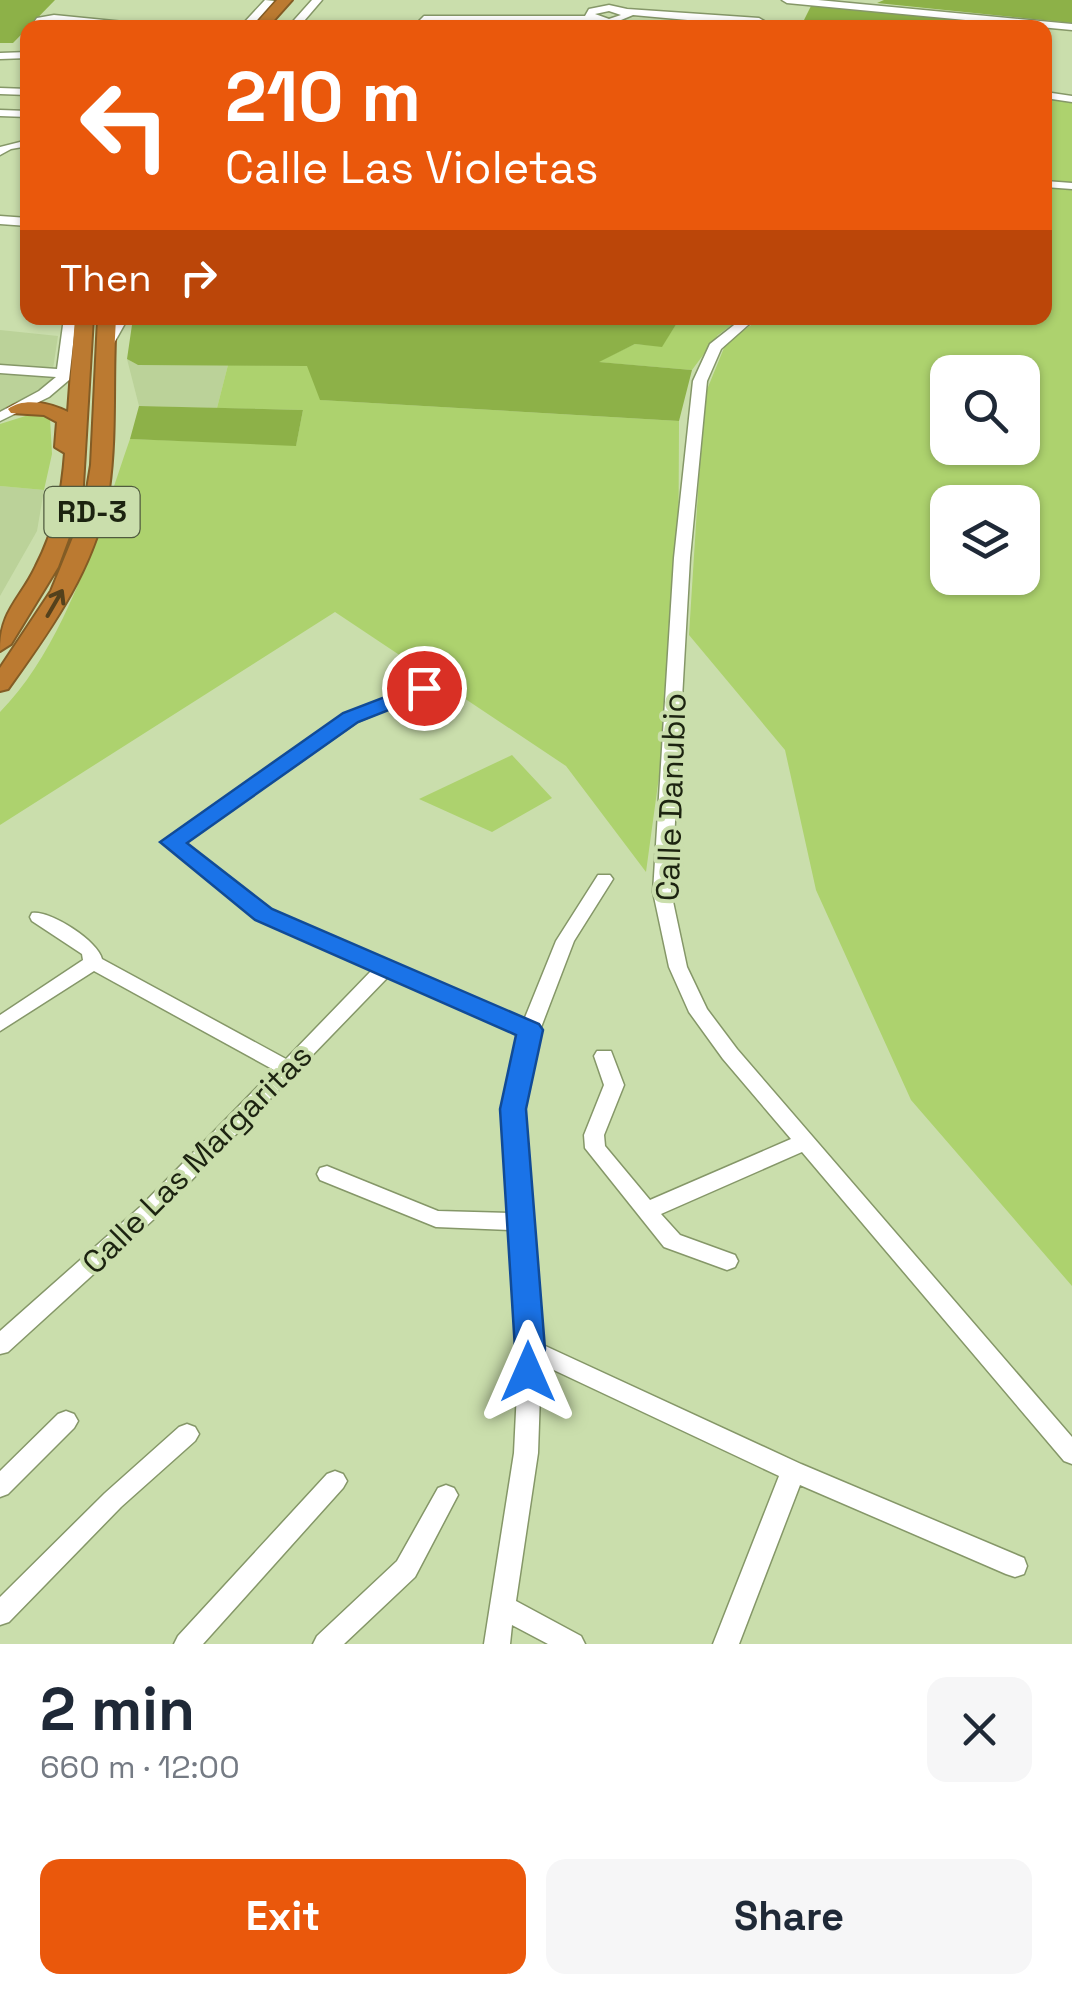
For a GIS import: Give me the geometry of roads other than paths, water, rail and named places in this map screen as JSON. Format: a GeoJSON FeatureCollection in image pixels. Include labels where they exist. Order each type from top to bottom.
{"type":"FeatureCollection","features":[{"type":"Feature","properties":{"kind":"highway"},"geometry":{"type":"LineString","coordinates":[[266,20],[285,0]]}},
{"type":"Feature","properties":{"kind":"highway"},"geometry":{"type":"LineString","coordinates":[[284,20],[302,0]]}},
{"type":"Feature","properties":{"kind":"highway","name":"RD-3"},"geometry":{"type":"LineString","coordinates":[[0,644],[8,615],[40,581],[72,502],[84,325]]}},
{"type":"Feature","properties":{"kind":"highway","name":"RD-3"},"geometry":{"type":"LineString","coordinates":[[0,684],[58,598],[91,518],[98,488],[106,325]]}},
{"type":"Feature","properties":{"kind":"highway"},"geometry":{"type":"LineString","coordinates":[[9,413],[50,401],[66,420],[61,503],[41,556],[40,581]]}},
{"type":"Feature","properties":{"kind":"street"},"geometry":{"type":"LineString","coordinates":[[299,20],[317,0]]}},
{"type":"Feature","properties":{"kind":"street"},"geometry":{"type":"LineString","coordinates":[[787,0],[1001,20]]}},
{"type":"Feature","properties":{"kind":"street"},"geometry":{"type":"LineString","coordinates":[[251,20],[269,1]]}},
{"type":"Feature","properties":{"kind":"street"},"geometry":{"type":"LineString","coordinates":[[594,19],[589,15],[592,10],[613,4],[626,15],[673,20]]}},
{"type":"Feature","properties":{"kind":"street"},"geometry":{"type":"LineString","coordinates":[[615,20],[626,15],[721,20]]}},
{"type":"Feature","properties":{"kind":"street"},"geometry":{"type":"LineString","coordinates":[[423,20],[594,19]]}},
{"type":"Feature","properties":{"kind":"street"},"geometry":{"type":"LineString","coordinates":[[50,401],[62,380],[69,325]]}},
{"type":"Feature","properties":{"kind":"street"},"geometry":{"type":"LineString","coordinates":[[104,349],[118,325]]}},
{"type":"Feature","properties":{"kind":"street","name":"Calle Danubio"},"geometry":{"type":"LineString","coordinates":[[742,325],[715,347],[700,380],[682,558],[662,892],[678,967],[699,1012],[1072,1454]]}},
{"type":"Feature","properties":{"kind":"street"},"geometry":{"type":"LineString","coordinates":[[0,369],[63,373]]}},
{"type":"Feature","properties":{"kind":"street"},"geometry":{"type":"LineString","coordinates":[[424,688],[351,718],[172,842],[264,914],[530,1030]]}},
{"type":"Feature","properties":{"kind":"street"},"geometry":{"type":"LineString","coordinates":[[496,1644],[505,1608],[526,1452],[530,1349],[513,1109],[530,1030],[565,941],[604,880]]}},
{"type":"Feature","properties":{"kind":"street"},"geometry":{"type":"LineString","coordinates":[[39,917],[91,951],[94,962],[288,1068]]}},
{"type":"Feature","properties":{"kind":"street"},"geometry":{"type":"LineString","coordinates":[[0,1024],[94,962]]}},
{"type":"Feature","properties":{"kind":"street","name":"Calle Las Margaritas"},"geometry":{"type":"LineString","coordinates":[[0,1346],[147,1213],[388,966]]}},
{"type":"Feature","properties":{"kind":"street"},"geometry":{"type":"LineString","coordinates":[[604,1056],[614,1085],[594,1135],[595,1148],[672,1242],[727,1261]]}},
{"type":"Feature","properties":{"kind":"street"},"geometry":{"type":"LineString","coordinates":[[646,1212],[805,1142]]}},
{"type":"Feature","properties":{"kind":"street"},"geometry":{"type":"LineString","coordinates":[[327,1174],[436,1218],[521,1222]]}},
{"type":"Feature","properties":{"kind":"street"},"geometry":{"type":"LineString","coordinates":[[530,1349],[792,1471],[1015,1566]]}},
{"type":"Feature","properties":{"kind":"street"},"geometry":{"type":"LineString","coordinates":[[0,1486],[66,1421]]}},
{"type":"Feature","properties":{"kind":"street"},"geometry":{"type":"LineString","coordinates":[[0,1614],[113,1500],[187,1434]]}},
{"type":"Feature","properties":{"kind":"street"},"geometry":{"type":"LineString","coordinates":[[726,1644],[792,1471]]}},
{"type":"Feature","properties":{"kind":"street"},"geometry":{"type":"LineString","coordinates":[[186,1644],[335,1481]]}},
{"type":"Feature","properties":{"kind":"street"},"geometry":{"type":"LineString","coordinates":[[326,1644],[406,1569],[446,1495]]}},
{"type":"Feature","properties":{"kind":"street"},"geometry":{"type":"LineString","coordinates":[[505,1608],[572,1644]]}}]}
